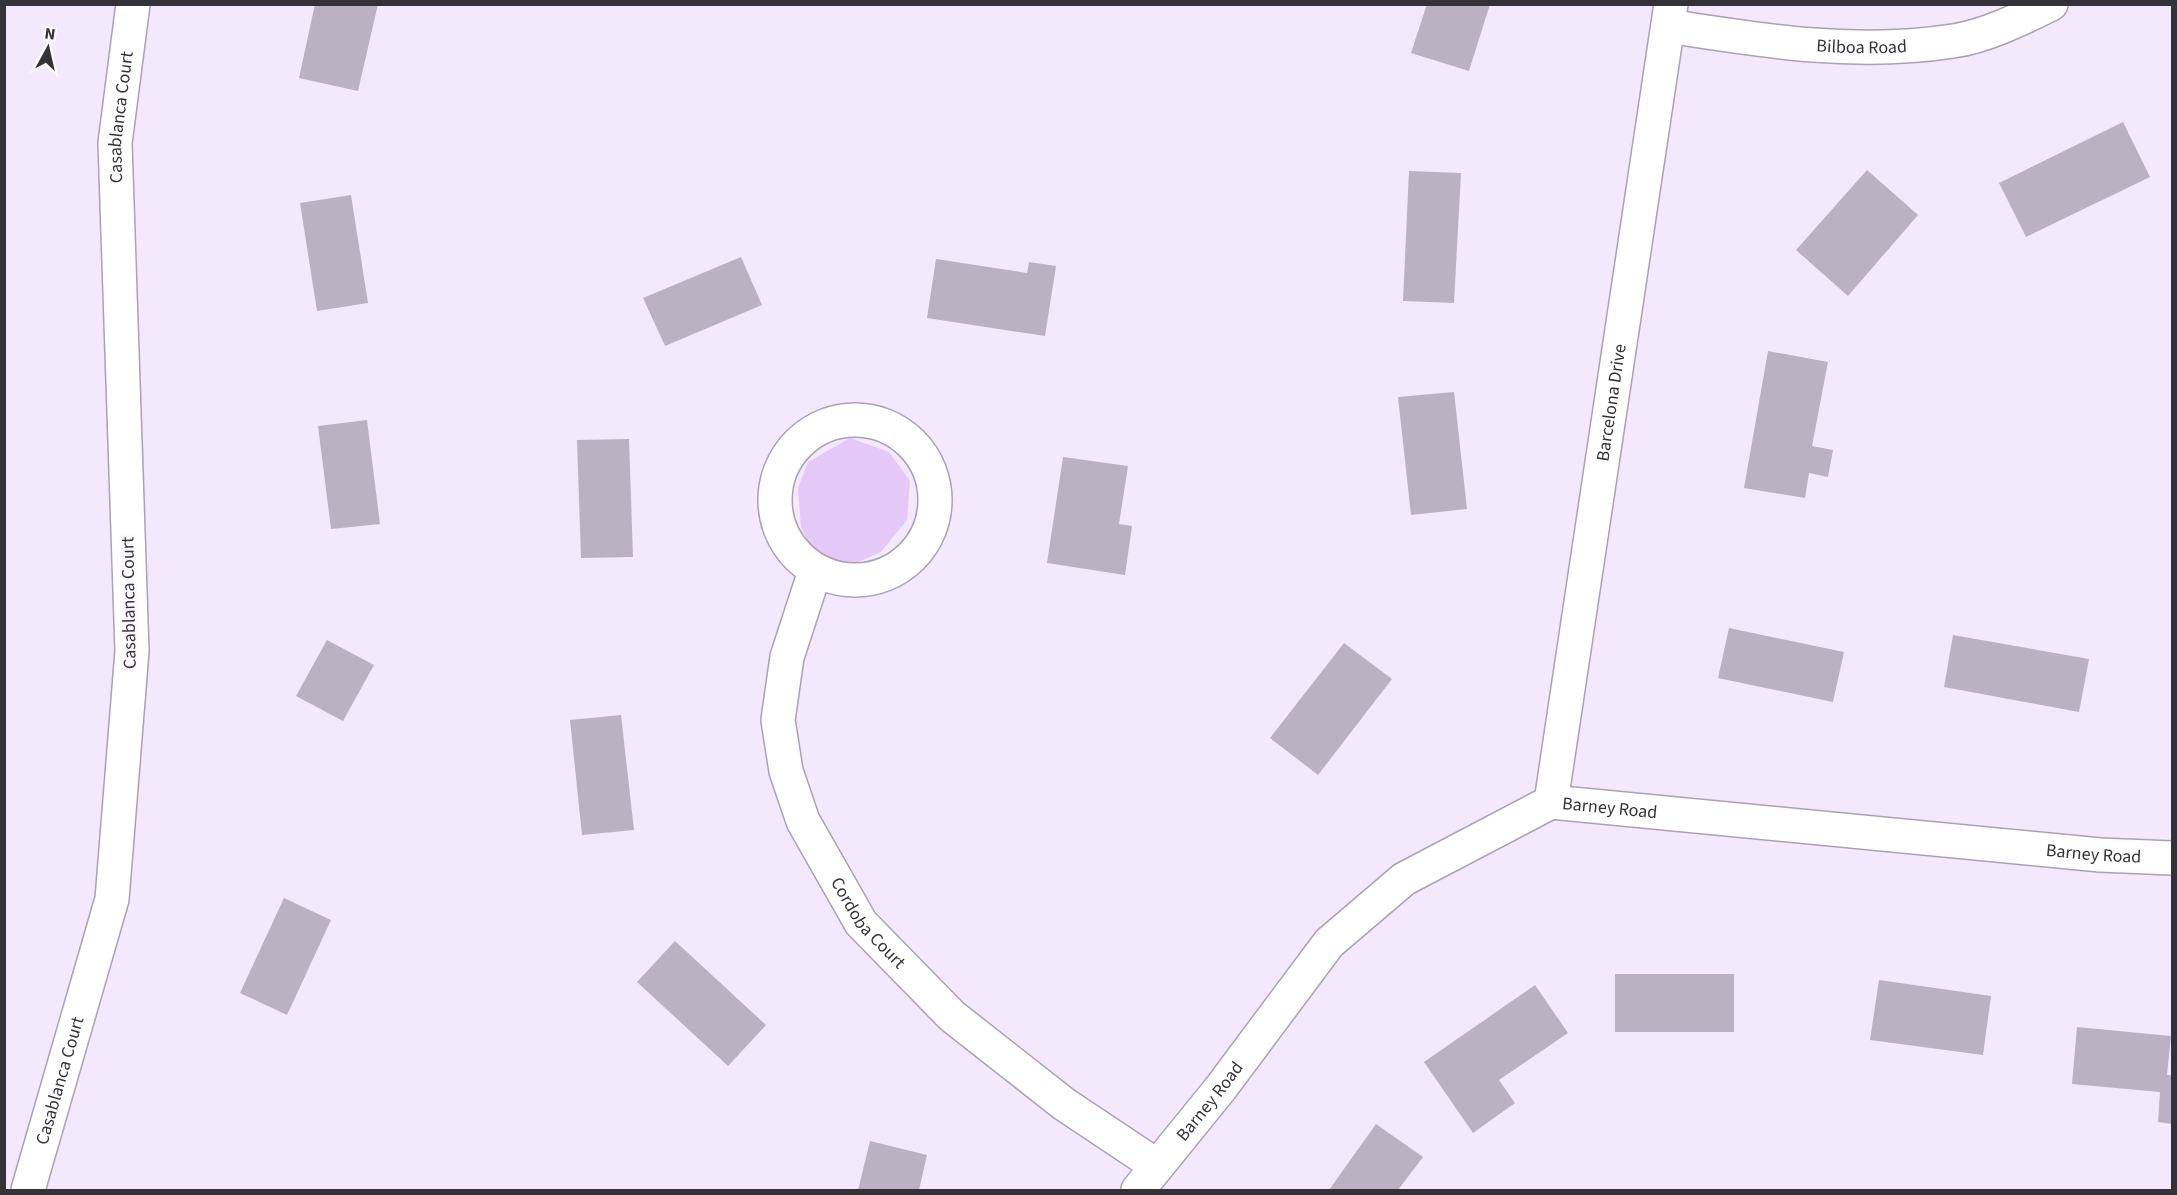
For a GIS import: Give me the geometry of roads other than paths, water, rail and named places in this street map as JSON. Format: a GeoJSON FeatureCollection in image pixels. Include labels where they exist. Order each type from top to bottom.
{"type":"FeatureCollection","features":[{"type":"Feature","properties":{"kind":"street","name":"Casablanca Court"},"geometry":{"type":"LineString","coordinates":[[28,1191],[112,899],[132,651],[115,143],[133,4]]}},
{"type":"Feature","properties":{"kind":"street","name":"Bilboa Road"},"geometry":{"type":"LineString","coordinates":[[1669,15],[1765,41],[1858,49],[1955,41],[2013,23],[2051,4]]}},
{"type":"Feature","properties":{"kind":"street","name":"Barcelona Drive"},"geometry":{"type":"LineString","coordinates":[[1551,802],[1669,15]]}},
{"type":"Feature","properties":{"kind":"street"},"geometry":{"type":"LineString","coordinates":[[850,420],[874,422],[895,430],[913,445],[927,464],[934,485],[935,508],[930,530],[919,550],[903,566],[882,577],[860,581],[837,579],[815,570],[797,557],[790,548],[776,517],[774,494],[780,471],[791,451],[808,435],[828,425],[850,420]]}},
{"type":"Feature","properties":{"kind":"street","name":"Cordoba Court"},"geometry":{"type":"LineString","coordinates":[[815,570],[787,657],[778,720],[786,771],[803,821],[861,923],[952,1016],[1064,1104],[1148,1178]]}},
{"type":"Feature","properties":{"kind":"street","name":"Barney Road"},"geometry":{"type":"LineString","coordinates":[[1148,1178],[1220,1089],[1329,943],[1404,879],[1551,802],[2100,855],[2172,858]]}}]}
